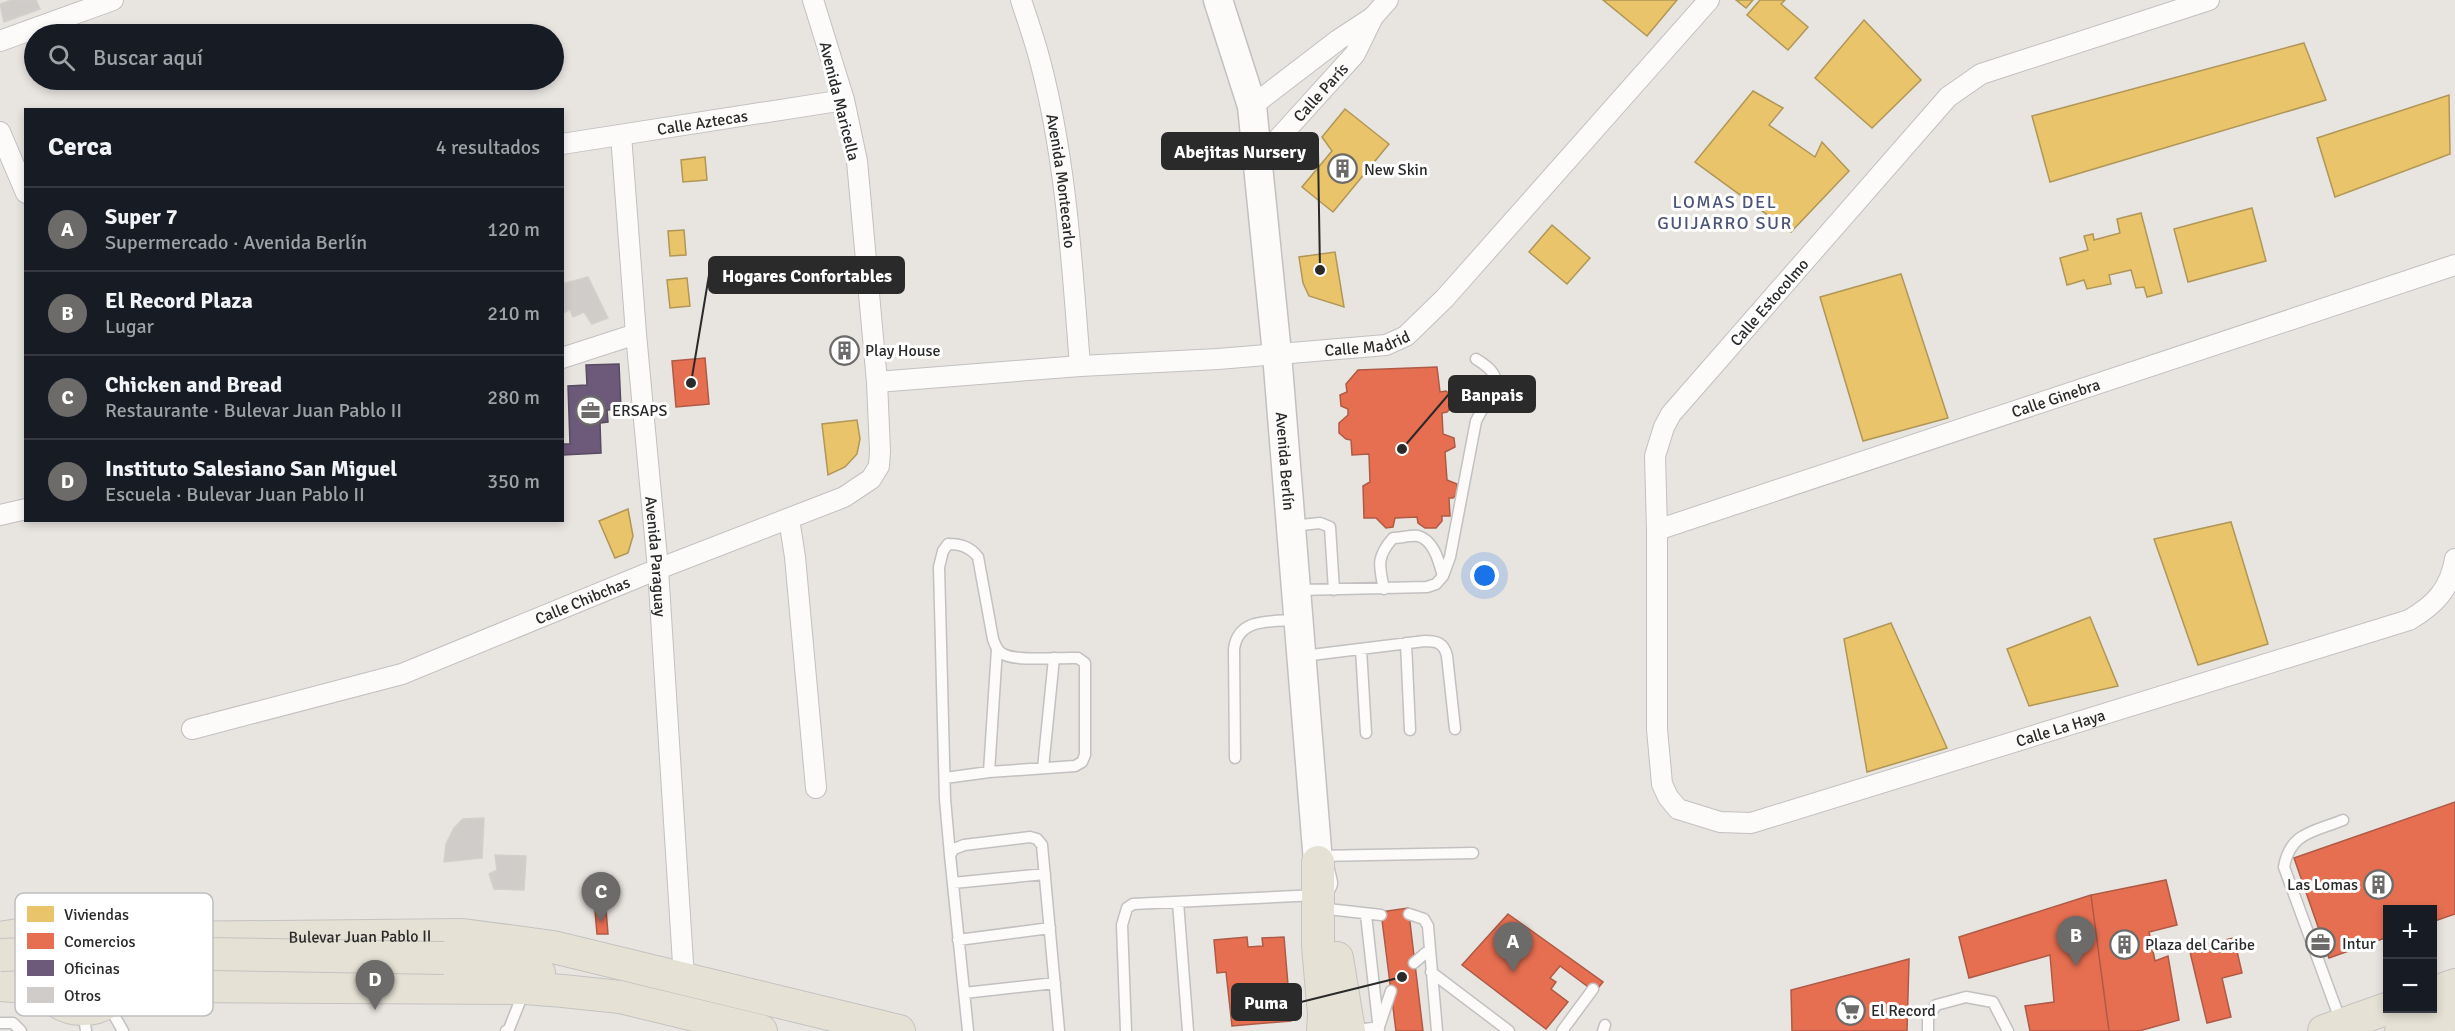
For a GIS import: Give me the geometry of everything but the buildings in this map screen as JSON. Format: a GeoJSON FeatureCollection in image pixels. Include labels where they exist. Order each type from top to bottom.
{"type":"FeatureCollection","features":[{"type":"Feature","properties":{"kind":"main road"},"geometry":{"type":"LineString","coordinates":[[1318,859],[1326,910],[1338,1031]]}},
{"type":"Feature","properties":{"kind":"main road"},"geometry":{"type":"LineString","coordinates":[[1326,910],[1364,1030]]}},
{"type":"Feature","properties":{"kind":"main road"},"geometry":{"type":"LineString","coordinates":[[1323,1031],[1324,1014],[1318,946],[1326,910]]}},
{"type":"Feature","properties":{"kind":"main road","name":"Bulevar Juan Pablo II"},"geometry":{"type":"LineString","coordinates":[[213,938],[463,935],[553,947],[899,1031]]}},
{"type":"Feature","properties":{"kind":"main road"},"geometry":{"type":"LineString","coordinates":[[0,938],[15,936]]}},
{"type":"Feature","properties":{"kind":"main road","name":"Bulevar Juan Pablo II"},"geometry":{"type":"LineString","coordinates":[[213,954],[453,959],[549,957],[614,962]]}},
{"type":"Feature","properties":{"kind":"main road","name":"Bulevar Juan Pablo II"},"geometry":{"type":"LineString","coordinates":[[0,955],[15,955]]}},
{"type":"Feature","properties":{"kind":"main road","name":"Bulevar Juan Pablo II"},"geometry":{"type":"LineString","coordinates":[[453,959],[547,975],[620,997],[762,1031]]}},
{"type":"Feature","properties":{"kind":"main road"},"geometry":{"type":"LineString","coordinates":[[0,985],[15,986]]}},
{"type":"Feature","properties":{"kind":"main road"},"geometry":{"type":"LineString","coordinates":[[2437,992],[2455,985]]}},
{"type":"Feature","properties":{"kind":"main road","name":"Bulevar Juan Pablo II"},"geometry":{"type":"LineString","coordinates":[[213,986],[525,988],[620,997]]}},
{"type":"Feature","properties":{"kind":"main road"},"geometry":{"type":"LineString","coordinates":[[2333,1028],[2383,1010]]}},
{"type":"Feature","properties":{"kind":"main road"},"geometry":{"type":"LineString","coordinates":[[2401,1031],[2455,1014]]}},
{"type":"Feature","properties":{"kind":"main road"},"geometry":{"type":"LineString","coordinates":[[2437,1031],[2455,1025]]}},
{"type":"Feature","properties":{"kind":"street"},"geometry":{"type":"LineString","coordinates":[[47,24],[113,0]]}},
{"type":"Feature","properties":{"kind":"street","name":"Avenida Maricella"},"geometry":{"type":"LineString","coordinates":[[813,0],[844,100],[857,161],[877,382]]}},
{"type":"Feature","properties":{"kind":"street","name":"Avenida Montecarlo"},"geometry":{"type":"LineString","coordinates":[[1021,0],[1040,57],[1058,151],[1071,254],[1080,366]]}},
{"type":"Feature","properties":{"kind":"street","name":"Avenida Berlín"},"geometry":{"type":"LineString","coordinates":[[1218,0],[1252,106],[1277,354],[1318,859]]}},
{"type":"Feature","properties":{"kind":"street","name":"Calle París"},"geometry":{"type":"LineString","coordinates":[[1252,106],[1338,40],[1373,17],[1388,0]]}},
{"type":"Feature","properties":{"kind":"street","name":"Calle Madrid"},"geometry":{"type":"LineString","coordinates":[[877,382],[1386,345],[1406,336],[1444,298],[1709,0]]}},
{"type":"Feature","properties":{"kind":"street","name":"Calle Estocolmo"},"geometry":{"type":"LineString","coordinates":[[1678,809],[1668,797],[1662,784],[1657,729],[1658,530],[1655,456],[1664,427],[1671,414],[1948,97],[1982,74],[2209,0]]}},
{"type":"Feature","properties":{"kind":"street","name":"Calle París"},"geometry":{"type":"LineString","coordinates":[[1258,161],[1355,54],[1373,17]]}},
{"type":"Feature","properties":{"kind":"street"},"geometry":{"type":"LineString","coordinates":[[0,41],[24,32]]}},
{"type":"Feature","properties":{"kind":"street","name":"Calle Aztecas"},"geometry":{"type":"LineString","coordinates":[[564,144],[844,100]]}},
{"type":"Feature","properties":{"kind":"street"},"geometry":{"type":"LineString","coordinates":[[0,132],[24,188]]}},
{"type":"Feature","properties":{"kind":"street","name":"Avenida Paraguay"},"geometry":{"type":"LineString","coordinates":[[621,135],[636,334],[658,569],[684,979]]}},
{"type":"Feature","properties":{"kind":"street","name":"Calle Ginebra"},"geometry":{"type":"LineString","coordinates":[[1658,530],[2455,265]]}},
{"type":"Feature","properties":{"kind":"street"},"geometry":{"type":"LineString","coordinates":[[564,357],[636,334]]}},
{"type":"Feature","properties":{"kind":"street","name":"Calle Chibchas"},"geometry":{"type":"LineString","coordinates":[[192,729],[402,674],[658,569],[844,497],[871,479],[879,466],[877,382]]}},
{"type":"Feature","properties":{"kind":"street"},"geometry":{"type":"LineString","coordinates":[[0,515],[24,509]]}},
{"type":"Feature","properties":{"kind":"street"},"geometry":{"type":"LineString","coordinates":[[789,519],[795,556],[816,788]]}},
{"type":"Feature","properties":{"kind":"street","name":"Calle La Haya"},"geometry":{"type":"LineString","coordinates":[[1678,809],[1720,822],[1751,823],[2409,620],[2436,601],[2446,588],[2455,559]]}},
{"type":"Feature","properties":{"kind":"lane"},"geometry":{"type":"LineString","coordinates":[[1297,590],[1426,587],[1436,584],[1443,576],[1455,536],[1476,421],[1497,382],[1490,368],[1476,359]]}},
{"type":"Feature","properties":{"kind":"lane"},"geometry":{"type":"LineString","coordinates":[[1292,526],[1320,523],[1330,527],[1334,590]]}},
{"type":"Feature","properties":{"kind":"lane"},"geometry":{"type":"LineString","coordinates":[[1384,589],[1379,558],[1383,549],[1393,538],[1418,536],[1430,544],[1439,560],[1443,576]]}},
{"type":"Feature","properties":{"kind":"lane"},"geometry":{"type":"LineString","coordinates":[[968,1031],[950,855],[945,778],[939,567],[943,551],[948,544],[972,549],[978,556],[997,649],[988,772]]}},
{"type":"Feature","properties":{"kind":"lane"},"geometry":{"type":"LineString","coordinates":[[1235,758],[1234,649],[1239,634],[1250,625],[1299,620]]}},
{"type":"Feature","properties":{"kind":"lane"},"geometry":{"type":"LineString","coordinates":[[1302,656],[1406,643],[1438,642],[1445,647],[1455,729]]}},
{"type":"Feature","properties":{"kind":"lane"},"geometry":{"type":"LineString","coordinates":[[1406,643],[1410,730]]}},
{"type":"Feature","properties":{"kind":"lane"},"geometry":{"type":"LineString","coordinates":[[945,778],[988,772],[1075,766],[1082,762],[1085,755],[1084,663],[1078,658],[1014,658],[1002,654],[997,649]]}},
{"type":"Feature","properties":{"kind":"lane"},"geometry":{"type":"LineString","coordinates":[[1361,649],[1366,733]]}},
{"type":"Feature","properties":{"kind":"lane"},"geometry":{"type":"LineString","coordinates":[[1043,768],[1054,658]]}},
{"type":"Feature","properties":{"kind":"lane"},"geometry":{"type":"LineString","coordinates":[[2333,1028],[2284,867],[2287,851],[2298,838],[2343,820]]}},
{"type":"Feature","properties":{"kind":"lane"},"geometry":{"type":"LineString","coordinates":[[950,855],[954,849],[964,845],[1030,837],[1042,845],[1059,1031]]}},
{"type":"Feature","properties":{"kind":"lane"},"geometry":{"type":"LineString","coordinates":[[1318,859],[1473,853]]}},
{"type":"Feature","properties":{"kind":"lane"},"geometry":{"type":"LineString","coordinates":[[953,882],[1045,874]]}},
{"type":"Feature","properties":{"kind":"lane"},"geometry":{"type":"LineString","coordinates":[[1178,902],[1188,1031]]}},
{"type":"Feature","properties":{"kind":"lane"},"geometry":{"type":"LineString","coordinates":[[1126,1031],[1122,925],[1127,908],[1133,904],[1178,902],[1382,915]]}},
{"type":"Feature","properties":{"kind":"lane"},"geometry":{"type":"LineString","coordinates":[[1409,914],[1424,919],[1428,926],[1437,1031]]}},
{"type":"Feature","properties":{"kind":"lane"},"geometry":{"type":"LineString","coordinates":[[1364,1030],[1366,915]]}},
{"type":"Feature","properties":{"kind":"lane"},"geometry":{"type":"LineString","coordinates":[[958,940],[1050,928]]}},
{"type":"Feature","properties":{"kind":"lane"},"geometry":{"type":"LineString","coordinates":[[1414,963],[1430,951]]}},
{"type":"Feature","properties":{"kind":"lane"},"geometry":{"type":"LineString","coordinates":[[1431,972],[1509,1031]]}},
{"type":"Feature","properties":{"kind":"lane"},"geometry":{"type":"LineString","coordinates":[[964,993],[1055,983]]}},
{"type":"Feature","properties":{"kind":"lane"},"geometry":{"type":"LineString","coordinates":[[506,1031],[510,1029],[524,996],[525,988]]}},
{"type":"Feature","properties":{"kind":"lane"},"geometry":{"type":"LineString","coordinates":[[1562,1031],[1593,989]]}},
{"type":"Feature","properties":{"kind":"lane"},"geometry":{"type":"LineString","coordinates":[[1364,1030],[1391,991]]}},
{"type":"Feature","properties":{"kind":"lane"},"geometry":{"type":"LineString","coordinates":[[1928,1031],[1928,1018],[1936,1005],[1966,998],[1993,1002],[2008,1031]]}},
{"type":"Feature","properties":{"kind":"lane"},"geometry":{"type":"LineString","coordinates":[[99,1016],[123,1031]]}},
{"type":"Feature","properties":{"kind":"lane"},"geometry":{"type":"LineString","coordinates":[[0,1023],[13,1023],[21,1031]]}},
{"type":"Feature","properties":{"kind":"place","name":"New Skin"},"geometry":{"type":"Point","coordinates":[1343,169]}},
{"type":"Feature","properties":{"kind":"place","name":"Abejitas Nursery"},"geometry":{"type":"Point","coordinates":[1320,270]}},
{"type":"Feature","properties":{"kind":"place","name":"Play House"},"geometry":{"type":"Point","coordinates":[844,350]}},
{"type":"Feature","properties":{"kind":"place","name":"Hogares Confortables"},"geometry":{"type":"Point","coordinates":[691,383]}},
{"type":"Feature","properties":{"kind":"place","name":"ERSAPS"},"geometry":{"type":"Point","coordinates":[591,410]}},
{"type":"Feature","properties":{"kind":"place","name":"Banpais"},"geometry":{"type":"Point","coordinates":[1402,449]}},
{"type":"Feature","properties":{"kind":"place","name":"Las Lomas"},"geometry":{"type":"Point","coordinates":[2379,884]}},
{"type":"Feature","properties":{"kind":"place","name":"Chicken and Bread"},"geometry":{"type":"Point","coordinates":[601,922]}},
{"type":"Feature","properties":{"kind":"place","name":"Intur"},"geometry":{"type":"Point","coordinates":[2321,943]}},
{"type":"Feature","properties":{"kind":"place","name":"Plaza del Caribe"},"geometry":{"type":"Point","coordinates":[2124,944]}},
{"type":"Feature","properties":{"kind":"place","name":"El Record Plaza"},"geometry":{"type":"Point","coordinates":[2076,966]}},
{"type":"Feature","properties":{"kind":"place","name":"Super 7"},"geometry":{"type":"Point","coordinates":[1513,972]}},
{"type":"Feature","properties":{"kind":"place","name":"Puma"},"geometry":{"type":"Point","coordinates":[1402,977]}},
{"type":"Feature","properties":{"kind":"place","name":"Instituto Salesiano San Miguel"},"geometry":{"type":"Point","coordinates":[375,1010]}},
{"type":"Feature","properties":{"kind":"place","name":"El Record"},"geometry":{"type":"Point","coordinates":[1850,1010]}},
{"type":"Feature","properties":{"kind":"district","name":"LOMAS DEL GUIJARRO SUR"},"geometry":{"type":"Point","coordinates":[1725,212]}}]}
